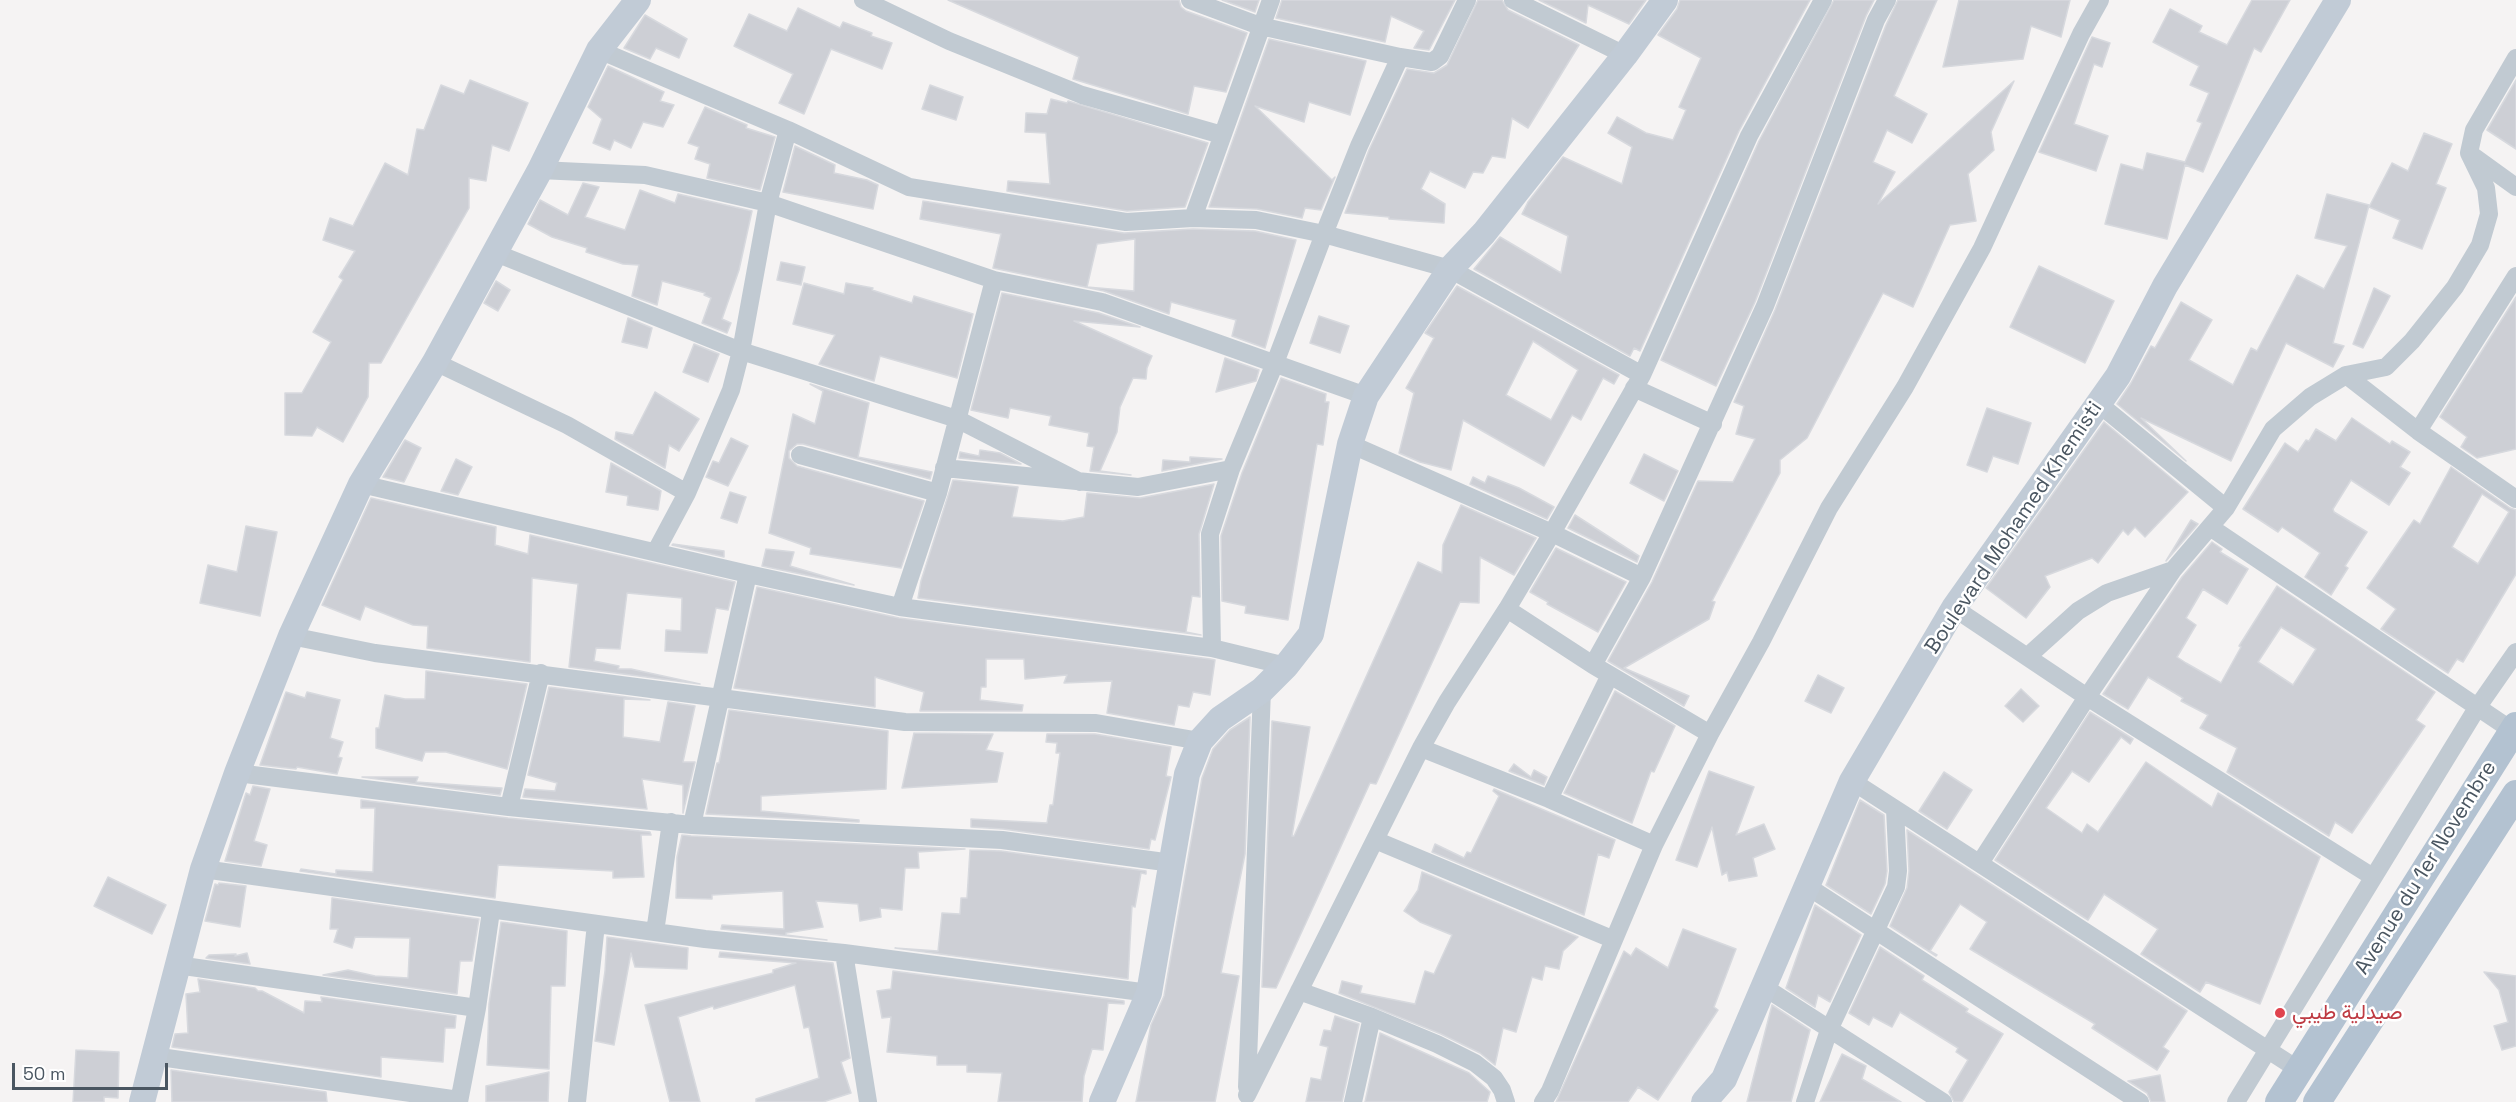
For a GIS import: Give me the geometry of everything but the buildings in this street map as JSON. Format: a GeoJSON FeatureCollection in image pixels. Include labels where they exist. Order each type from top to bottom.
{"type":"FeatureCollection","features":[{"type":"Feature","properties":{"kind":"main road"},"geometry":{"type":"LineString","coordinates":[[142,1102],[203,869],[237,773],[291,636],[361,484],[435,363],[540,170],[599,50],[638,0]]}},
{"type":"Feature","properties":{"kind":"main road"},"geometry":{"type":"LineString","coordinates":[[1102,1102],[1149,993],[1187,774],[1200,741],[1220,719],[1262,690],[1286,666],[1311,634],[1350,444],[1366,396],[1449,269],[1484,233],[1625,55],[1665,0]]}},
{"type":"Feature","properties":{"kind":"main road","name":"Boulevard Mohamed Khemisti"},"geometry":{"type":"LineString","coordinates":[[1704,1102],[1724,1079],[1852,781],[1954,608],[2118,376],[2165,286],[2338,0]]}},
{"type":"Feature","properties":{"kind":"main road","name":"Avenue du 1er Novembre"},"geometry":{"type":"LineString","coordinates":[[2279,1102],[2515,728]]}},
{"type":"Feature","properties":{"kind":"main road","name":"Avenue du 1er Novembre"},"geometry":{"type":"LineString","coordinates":[[2317,1102],[2516,794]]}},
{"type":"Feature","properties":{"kind":"street"},"geometry":{"type":"LineString","coordinates":[[863,0],[948,41],[1082,95],[1222,135]]}},
{"type":"Feature","properties":{"kind":"street"},"geometry":{"type":"LineString","coordinates":[[1190,0],[1260,26],[1432,62],[1440,56],[1467,0]]}},
{"type":"Feature","properties":{"kind":"street"},"geometry":{"type":"LineString","coordinates":[[1194,218],[1270,0]]}},
{"type":"Feature","properties":{"kind":"street"},"geometry":{"type":"LineString","coordinates":[[1513,0],[1625,55]]}},
{"type":"Feature","properties":{"kind":"street"},"geometry":{"type":"LineString","coordinates":[[1246,1098],[1421,748],[1447,702],[1507,609],[1638,382],[1749,136],[1823,0]]}},
{"type":"Feature","properties":{"kind":"street"},"geometry":{"type":"LineString","coordinates":[[1593,665],[1642,577],[1713,424],[1765,306],[1876,20],[1887,0]]}},
{"type":"Feature","properties":{"kind":"street"},"geometry":{"type":"LineString","coordinates":[[1543,1102],[1550,1091],[1612,939],[1654,845],[1710,734],[1761,642],[1829,508],[1905,387],[1982,248],[2081,34],[2100,0]]}},
{"type":"Feature","properties":{"kind":"street"},"geometry":{"type":"LineString","coordinates":[[599,50],[788,130],[909,187],[1126,222],[1194,218],[1256,220],[1324,234],[1449,269],[1713,424]]}},
{"type":"Feature","properties":{"kind":"street"},"geometry":{"type":"LineString","coordinates":[[1212,648],[1210,534],[1231,469],[1275,363],[1359,146],[1400,57]]}},
{"type":"Feature","properties":{"kind":"street"},"geometry":{"type":"LineString","coordinates":[[1980,863],[2087,697],[2173,570],[2226,508],[2273,429],[2310,397],[2346,375],[2386,367],[2412,341],[2456,287],[2480,245],[2488,214],[2486,188],[2469,153],[2474,130],[2516,58]]}},
{"type":"Feature","properties":{"kind":"street"},"geometry":{"type":"LineString","coordinates":[[656,552],[687,493],[731,390],[741,351],[768,203],[788,130]]}},
{"type":"Feature","properties":{"kind":"street"},"geometry":{"type":"LineString","coordinates":[[2469,153],[2516,187]]}},
{"type":"Feature","properties":{"kind":"street"},"geometry":{"type":"LineString","coordinates":[[540,170],[645,175],[768,203],[994,280],[1102,302],[1366,396]]}},
{"type":"Feature","properties":{"kind":"street"},"geometry":{"type":"LineString","coordinates":[[494,252],[741,351],[957,419],[1080,482]]}},
{"type":"Feature","properties":{"kind":"street"},"geometry":{"type":"LineString","coordinates":[[2418,431],[2516,276]]}},
{"type":"Feature","properties":{"kind":"street"},"geometry":{"type":"LineString","coordinates":[[900,607],[938,493],[994,280]]}},
{"type":"Feature","properties":{"kind":"street"},"geometry":{"type":"LineString","coordinates":[[435,363],[567,425],[687,493]]}},
{"type":"Feature","properties":{"kind":"street"},"geometry":{"type":"LineString","coordinates":[[2346,375],[2418,431],[2516,499]]}},
{"type":"Feature","properties":{"kind":"street"},"geometry":{"type":"LineString","coordinates":[[2099,404],[2226,508]]}},
{"type":"Feature","properties":{"kind":"street"},"geometry":{"type":"LineString","coordinates":[[1350,444],[1552,533],[1642,577]]}},
{"type":"Feature","properties":{"kind":"street"},"geometry":{"type":"LineString","coordinates":[[800,455],[938,493]]}},
{"type":"Feature","properties":{"kind":"street"},"geometry":{"type":"LineString","coordinates":[[944,468],[1138,487],[1231,469]]}},
{"type":"Feature","properties":{"kind":"street"},"geometry":{"type":"LineString","coordinates":[[361,484],[900,607],[1212,648],[1286,666]]}},
{"type":"Feature","properties":{"kind":"street"},"geometry":{"type":"LineString","coordinates":[[2210,528],[2477,708],[2515,728]]}},
{"type":"Feature","properties":{"kind":"street"},"geometry":{"type":"LineString","coordinates":[[2026,657],[2078,611],[2107,593],[2173,570]]}},
{"type":"Feature","properties":{"kind":"street"},"geometry":{"type":"LineString","coordinates":[[692,825],[748,574]]}},
{"type":"Feature","properties":{"kind":"street"},"geometry":{"type":"LineString","coordinates":[[1954,608],[2087,697],[2373,877]]}},
{"type":"Feature","properties":{"kind":"street"},"geometry":{"type":"LineString","coordinates":[[1507,609],[1593,665],[1710,734]]}},
{"type":"Feature","properties":{"kind":"street"},"geometry":{"type":"LineString","coordinates":[[291,636],[375,653],[905,722],[1096,723],[1200,741]]}},
{"type":"Feature","properties":{"kind":"street"},"geometry":{"type":"LineString","coordinates":[[2236,1102],[2477,708],[2516,652]]}},
{"type":"Feature","properties":{"kind":"street"},"geometry":{"type":"LineString","coordinates":[[508,807],[541,673]]}},
{"type":"Feature","properties":{"kind":"street"},"geometry":{"type":"LineString","coordinates":[[1549,799],[1610,675]]}},
{"type":"Feature","properties":{"kind":"street"},"geometry":{"type":"LineString","coordinates":[[1246,1098],[1262,690]]}},
{"type":"Feature","properties":{"kind":"street"},"geometry":{"type":"LineString","coordinates":[[1421,748],[1549,799],[1654,845]]}},
{"type":"Feature","properties":{"kind":"street"},"geometry":{"type":"LineString","coordinates":[[237,773],[508,807],[692,825],[1002,840],[1172,864]]}},
{"type":"Feature","properties":{"kind":"street"},"geometry":{"type":"LineString","coordinates":[[1852,781],[2299,1070]]}},
{"type":"Feature","properties":{"kind":"street"},"geometry":{"type":"LineString","coordinates":[[1805,1102],[1829,1030],[1896,887],[1898,871],[1895,809]]}},
{"type":"Feature","properties":{"kind":"street"},"geometry":{"type":"LineString","coordinates":[[655,932],[671,822]]}},
{"type":"Feature","properties":{"kind":"street"},"geometry":{"type":"LineString","coordinates":[[1375,840],[1612,939]]}},
{"type":"Feature","properties":{"kind":"street"},"geometry":{"type":"LineString","coordinates":[[203,869],[491,911],[844,953],[1149,993]]}},
{"type":"Feature","properties":{"kind":"street"},"geometry":{"type":"LineString","coordinates":[[1808,886],[2128,1100]]}},
{"type":"Feature","properties":{"kind":"street"},"geometry":{"type":"LineString","coordinates":[[153,1056],[459,1101],[477,1008],[491,911]]}},
{"type":"Feature","properties":{"kind":"street"},"geometry":{"type":"LineString","coordinates":[[577,1102],[596,924]]}},
{"type":"Feature","properties":{"kind":"street"},"geometry":{"type":"LineString","coordinates":[[844,953],[868,1102]]}},
{"type":"Feature","properties":{"kind":"street"},"geometry":{"type":"LineString","coordinates":[[177,966],[477,1008]]}},
{"type":"Feature","properties":{"kind":"street"},"geometry":{"type":"LineString","coordinates":[[1764,987],[1942,1102]]}},
{"type":"Feature","properties":{"kind":"street"},"geometry":{"type":"LineString","coordinates":[[1299,991],[1372,1017],[1475,1063],[1494,1078],[1503,1090],[1506,1102]]}},
{"type":"Feature","properties":{"kind":"street"},"geometry":{"type":"LineString","coordinates":[[1353,1102],[1372,1017]]}},
{"type":"Feature","properties":{"kind":"place","name":"صيدلية طيبي"},"geometry":{"type":"Point","coordinates":[2280,1013]}}]}
